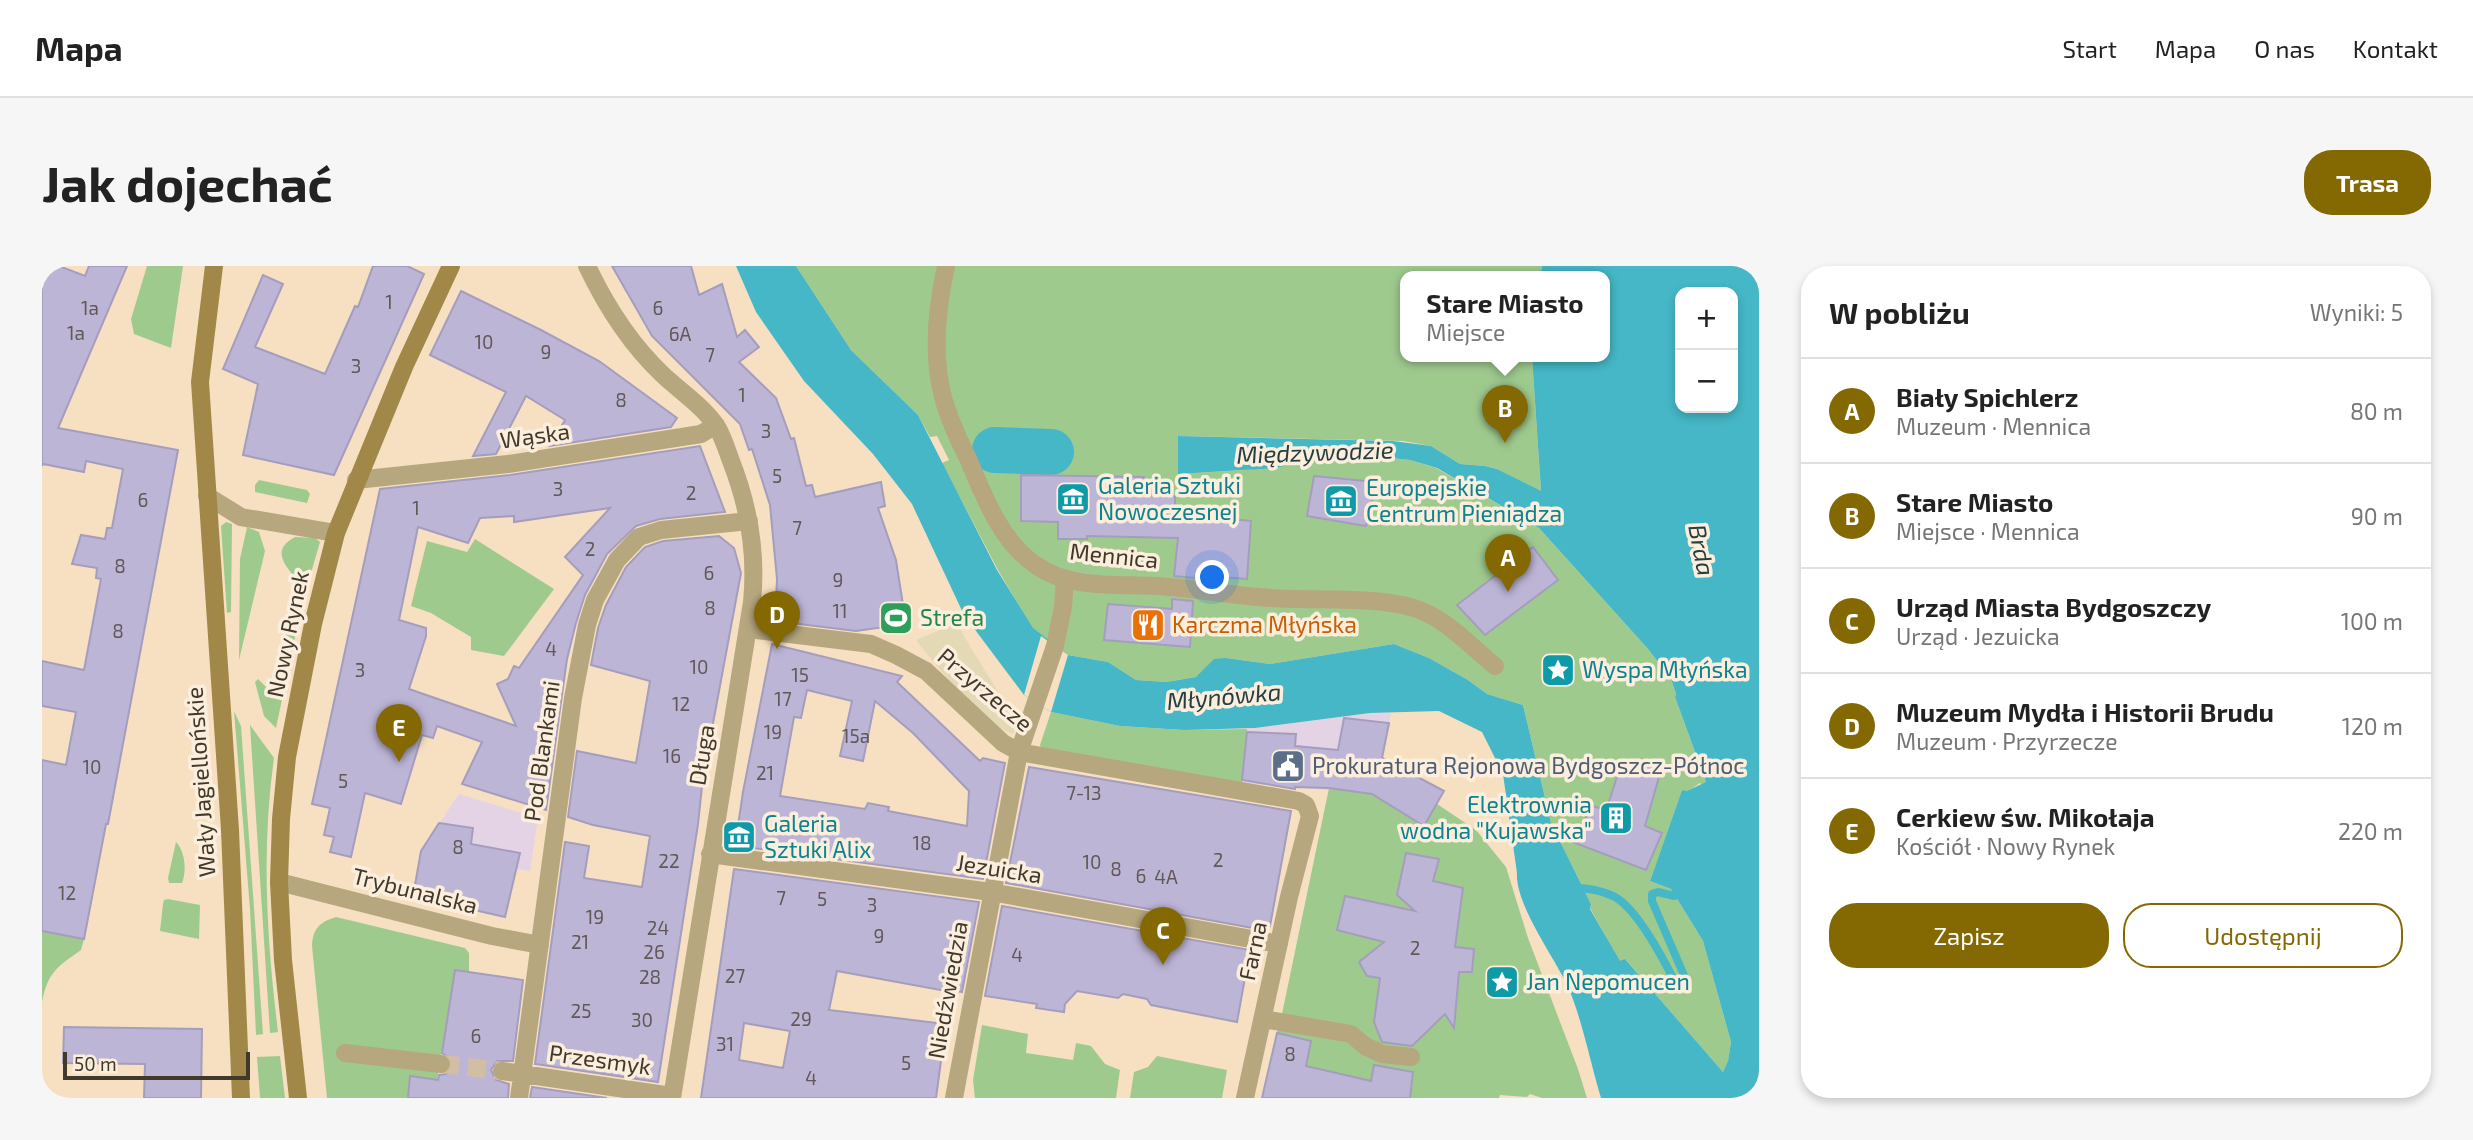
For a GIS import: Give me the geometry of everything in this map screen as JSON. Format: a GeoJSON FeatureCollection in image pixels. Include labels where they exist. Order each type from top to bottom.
{"type":"FeatureCollection","features":[{"type":"Feature","properties":{"kind":"main road","name":"Wały Jagiellońskie"},"geometry":{"type":"LineString","coordinates":[[215,266],[200,382],[230,830],[241,1098]]}},
{"type":"Feature","properties":{"kind":"main road","name":"Nowy Rynek"},"geometry":{"type":"LineString","coordinates":[[279,882],[287,757],[313,624],[336,533],[356,480],[451,266]]}},
{"type":"Feature","properties":{"kind":"main road"},"geometry":{"type":"LineString","coordinates":[[279,882],[283,960],[298,1098]]}},
{"type":"Feature","properties":{"kind":"street"},"geometry":{"type":"LineString","coordinates":[[587,266],[616,319],[633,343],[716,425]]}},
{"type":"Feature","properties":{"kind":"street","name":"Mennica"},"geometry":{"type":"LineString","coordinates":[[946,266],[938,316],[937,354],[942,396],[989,508],[1021,553],[1037,567],[1065,578],[1087,582],[1170,587],[1269,598],[1387,603],[1415,608],[1446,625],[1495,666]]}},
{"type":"Feature","properties":{"kind":"street","name":"Wąska"},"geometry":{"type":"LineString","coordinates":[[356,480],[461,470],[601,451],[701,434],[716,425]]}},
{"type":"Feature","properties":{"kind":"street","name":"Długa"},"geometry":{"type":"LineString","coordinates":[[672,1097],[748,629],[754,573],[749,522],[738,480],[716,425]]}},
{"type":"Feature","properties":{"kind":"street"},"geometry":{"type":"LineString","coordinates":[[207,496],[241,517],[336,533]]}},
{"type":"Feature","properties":{"kind":"street","name":"Pod Blankami"},"geometry":{"type":"LineString","coordinates":[[519,1098],[573,698],[587,625],[606,576],[624,551],[639,537],[650,532],[749,522]]}},
{"type":"Feature","properties":{"kind":"street","name":"Niedźwiedzia"},"geometry":{"type":"LineString","coordinates":[[954,1098],[1019,752],[1055,646],[1063,607],[1065,578]]}},
{"type":"Feature","properties":{"kind":"street","name":"Przyrzecze"},"geometry":{"type":"LineString","coordinates":[[748,629],[871,644],[911,661],[926,671],[1003,743],[1019,752],[1299,801],[1306,805],[1310,816]]}},
{"type":"Feature","properties":{"kind":"street","name":"Farna"},"geometry":{"type":"LineString","coordinates":[[1245,1098],[1310,816]]}},
{"type":"Feature","properties":{"kind":"street","name":"Jezuicka"},"geometry":{"type":"LineString","coordinates":[[710,854],[992,892],[1279,944]]}},
{"type":"Feature","properties":{"kind":"street","name":"Trybunalska"},"geometry":{"type":"LineString","coordinates":[[279,882],[492,936],[540,945]]}},
{"type":"Feature","properties":{"kind":"street"},"geometry":{"type":"LineString","coordinates":[[1264,1018],[1351,1034],[1382,1054],[1411,1058]]}},
{"type":"Feature","properties":{"kind":"street"},"geometry":{"type":"LineString","coordinates":[[345,1053],[440,1064]]}},
{"type":"Feature","properties":{"kind":"street","name":"Przesmyk"},"geometry":{"type":"LineString","coordinates":[[502,1071],[672,1097]]}},
{"type":"Feature","properties":{"kind":"shaded area","name":"Prokuratura Rejonowa Bydgoszcz-Północ"},"geometry":{"type":"Polygon","coordinates":[[[1370,713],[1391,713],[1384,753],[1372,794],[1242,783],[1247,729],[1370,713]]]}},
{"type":"Feature","properties":{"kind":"shaded area"},"geometry":{"type":"Polygon","coordinates":[[[459,794],[538,818],[530,871],[516,869],[505,917],[413,896],[421,851],[459,794]]]}},
{"type":"Feature","properties":{"kind":"green space"},"geometry":{"type":"Polygon","coordinates":[[[147,266],[183,266],[171,348],[134,334],[131,319],[147,266]]]}},
{"type":"Feature","properties":{"kind":"green space","name":"Wyspa Młyńska"},"geometry":{"type":"Polygon","coordinates":[[[796,266],[1542,266],[1541,271],[1400,271],[1400,362],[1532,362],[1541,492],[1497,469],[1460,464],[1431,446],[1403,441],[1178,436],[1178,474],[1245,470],[1322,458],[1372,456],[1410,460],[1436,468],[1539,528],[1648,649],[1671,679],[1706,782],[1687,792],[1682,790],[1650,881],[1671,889],[1703,941],[1731,1042],[1728,1062],[1723,1072],[1626,960],[1620,962],[1590,908],[1591,904],[1551,823],[1523,705],[1487,694],[1429,658],[1394,644],[1270,664],[1226,658],[1196,677],[1166,682],[1136,680],[1108,662],[1068,655],[1033,629],[998,570],[942,463],[949,460],[937,436],[930,437],[918,415],[851,350],[796,266]]]}},
{"type":"Feature","properties":{"kind":"green space"},"geometry":{"type":"Polygon","coordinates":[[[259,480],[307,490],[310,494],[307,503],[255,492],[255,485],[259,480]]]}},
{"type":"Feature","properties":{"kind":"green space"},"geometry":{"type":"Polygon","coordinates":[[[226,522],[232,524],[231,612],[227,613],[221,526],[226,522]]]}},
{"type":"Feature","properties":{"kind":"green space"},"geometry":{"type":"Polygon","coordinates":[[[247,527],[259,532],[265,551],[239,660],[240,559],[247,527]]]}},
{"type":"Feature","properties":{"kind":"green space"},"geometry":{"type":"Polygon","coordinates":[[[295,537],[315,538],[320,542],[302,604],[276,728],[264,716],[255,682],[258,679],[267,688],[275,682],[296,578],[284,562],[282,552],[284,546],[295,537]]]}},
{"type":"Feature","properties":{"kind":"green space"},"geometry":{"type":"Polygon","coordinates":[[[475,539],[554,589],[504,656],[471,650],[471,637],[431,613],[411,606],[427,541],[467,552],[475,539]]]}},
{"type":"Feature","properties":{"kind":"green space"},"geometry":{"type":"Polygon","coordinates":[[[234,711],[241,726],[263,1034],[256,1035],[250,909],[234,711]]]}},
{"type":"Feature","properties":{"kind":"green space"},"geometry":{"type":"Polygon","coordinates":[[[1051,712],[1120,726],[1184,730],[1247,729],[1242,783],[1042,751],[1040,745],[1051,712]]]}},
{"type":"Feature","properties":{"kind":"green space"},"geometry":{"type":"Polygon","coordinates":[[[250,725],[274,758],[268,827],[267,895],[278,1032],[270,1033],[250,725]]]}},
{"type":"Feature","properties":{"kind":"green space"},"geometry":{"type":"Polygon","coordinates":[[[1329,788],[1372,794],[1423,826],[1437,804],[1476,830],[1506,867],[1528,938],[1587,1098],[1542,1098],[1530,1094],[1527,1097],[1500,1095],[1499,1098],[1410,1098],[1413,1072],[1374,1065],[1371,1081],[1306,1066],[1311,1041],[1277,1033],[1329,788]]]}},
{"type":"Feature","properties":{"kind":"green space"},"geometry":{"type":"Polygon","coordinates":[[[176,842],[183,856],[184,878],[182,883],[169,883],[168,878],[176,842]]]}},
{"type":"Feature","properties":{"kind":"green space"},"geometry":{"type":"Polygon","coordinates":[[[164,900],[200,905],[199,939],[160,931],[164,900]]]}},
{"type":"Feature","properties":{"kind":"green space"},"geometry":{"type":"Polygon","coordinates":[[[336,917],[465,948],[469,953],[469,972],[455,971],[437,1080],[411,1077],[408,1098],[327,1098],[312,946],[318,927],[336,917]]]}},
{"type":"Feature","properties":{"kind":"green space"},"geometry":{"type":"Polygon","coordinates":[[[42,931],[84,939],[81,950],[60,966],[51,977],[42,1002],[42,931]]]}},
{"type":"Feature","properties":{"kind":"green space"},"geometry":{"type":"Polygon","coordinates":[[[982,1025],[1028,1034],[1026,1053],[1073,1060],[1076,1043],[1091,1046],[1105,1064],[1120,1070],[1116,1098],[975,1098],[973,1080],[982,1025]]]}},
{"type":"Feature","properties":{"kind":"green space"},"geometry":{"type":"Polygon","coordinates":[[[280,1056],[285,1098],[260,1098],[257,1057],[280,1056]]]}},
{"type":"Feature","properties":{"kind":"green space"},"geometry":{"type":"Polygon","coordinates":[[[1157,1056],[1227,1070],[1222,1098],[1130,1098],[1134,1072],[1148,1067],[1157,1056]]]}},
{"type":"Feature","properties":{"kind":"sand"},"geometry":{"type":"Polygon","coordinates":[[[957,623],[1016,724],[1013,734],[988,723],[916,640],[957,623]]]}},
{"type":"Feature","properties":{"kind":"water"},"geometry":{"type":"Polygon","coordinates":[[[736,266],[796,266],[851,350],[918,415],[997,570],[1033,628],[1068,655],[1108,662],[1136,680],[1166,682],[1196,677],[1214,659],[1270,664],[1394,644],[1429,658],[1487,694],[1523,705],[1551,823],[1591,904],[1590,909],[1620,961],[1625,959],[1723,1072],[1731,1042],[1703,941],[1671,889],[1650,881],[1682,790],[1687,791],[1706,782],[1671,679],[1648,649],[1539,528],[1437,468],[1410,460],[1372,456],[1322,458],[1275,468],[1178,474],[1178,436],[1393,441],[1431,446],[1460,464],[1497,469],[1541,491],[1532,362],[1610,362],[1610,271],[1541,271],[1542,266],[1759,266],[1759,1098],[1601,1098],[1574,1001],[1522,900],[1503,774],[1482,732],[1439,711],[1370,713],[1255,728],[1184,730],[1120,726],[1051,712],[1024,695],[964,615],[912,504],[873,454],[804,381],[756,312],[736,266]]]}},
{"type":"Feature","properties":{"kind":"water"},"geometry":{"type":"Polygon","coordinates":[[[978,434],[1017,434],[1017,466],[992,466],[978,434]]]}},
{"type":"Feature","properties":{"kind":"pier"},"geometry":{"type":"Polygon","coordinates":[[[1041,636],[1068,655],[1051,712],[1024,695],[1041,636]]]}},
{"type":"Feature","properties":{"kind":"building"},"geometry":{"type":"Polygon","coordinates":[[[42,266],[59,266],[85,276],[89,266],[127,266],[58,428],[178,450],[84,939],[42,931],[42,760],[66,765],[76,712],[42,706],[42,661],[84,670],[101,579],[96,578],[97,568],[72,564],[81,535],[105,539],[107,528],[112,528],[123,469],[86,461],[84,472],[43,464],[42,466],[42,266]]]}},
{"type":"Feature","properties":{"kind":"building"},"geometry":{"type":"Polygon","coordinates":[[[373,266],[407,266],[424,274],[334,475],[243,455],[258,384],[223,369],[263,275],[283,284],[255,347],[325,374],[355,306],[358,307],[373,266]]]}},
{"type":"Feature","properties":{"kind":"building"},"geometry":{"type":"Polygon","coordinates":[[[612,266],[691,266],[699,295],[722,284],[737,337],[745,330],[759,347],[739,362],[776,398],[791,439],[794,438],[806,486],[812,485],[815,497],[881,482],[885,506],[878,508],[896,560],[906,624],[856,631],[775,621],[777,579],[770,505],[752,449],[749,450],[740,424],[652,336],[612,266]]]}},
{"type":"Feature","properties":{"kind":"building"},"geometry":{"type":"Polygon","coordinates":[[[461,291],[599,361],[677,418],[671,427],[550,446],[565,420],[526,396],[496,454],[473,456],[506,392],[430,355],[461,291]]]}},
{"type":"Feature","properties":{"kind":"building"},"geometry":{"type":"Polygon","coordinates":[[[700,446],[725,512],[660,519],[636,526],[607,554],[585,595],[567,659],[546,810],[462,784],[482,742],[437,726],[433,738],[422,735],[401,804],[365,793],[351,857],[330,852],[334,837],[324,835],[330,808],[312,804],[380,489],[510,475],[700,446]],[[610,508],[514,522],[514,516],[480,518],[468,543],[418,527],[399,620],[426,628],[426,636],[409,689],[516,726],[497,684],[508,679],[514,666],[519,668],[583,575],[565,557],[610,508]]]}},
{"type":"Feature","properties":{"kind":"building"},"geometry":{"type":"Polygon","coordinates":[[[1021,475],[1144,477],[1143,495],[1175,496],[1175,514],[1251,521],[1247,579],[1174,576],[1178,538],[1087,536],[1087,539],[1058,539],[1058,522],[1021,521],[1021,475]]]}},
{"type":"Feature","properties":{"kind":"building","name":"Europejskie Centrum Pieniądza"},"geometry":{"type":"Polygon","coordinates":[[[1314,476],[1376,482],[1366,526],[1307,516],[1314,476]]]}},
{"type":"Feature","properties":{"kind":"building"},"geometry":{"type":"Polygon","coordinates":[[[719,536],[734,548],[741,573],[703,777],[658,1082],[535,1064],[565,842],[589,846],[584,878],[642,887],[650,836],[593,825],[568,817],[577,751],[636,763],[650,681],[591,665],[598,628],[606,605],[626,567],[645,547],[663,541],[719,536]]]}},
{"type":"Feature","properties":{"kind":"building"},"geometry":{"type":"Polygon","coordinates":[[[1533,547],[1558,580],[1485,635],[1457,605],[1533,547]]]}},
{"type":"Feature","properties":{"kind":"building","name":"Karczma Młyńska"},"geometry":{"type":"Polygon","coordinates":[[[1172,599],[1193,601],[1190,647],[1104,640],[1108,604],[1172,609],[1172,599]]]}},
{"type":"Feature","properties":{"kind":"building"},"geometry":{"type":"Polygon","coordinates":[[[772,644],[902,676],[897,682],[980,761],[983,758],[1005,763],[983,879],[738,846],[739,840],[736,839],[772,644]],[[807,690],[801,718],[794,717],[780,796],[865,809],[868,803],[889,807],[888,811],[967,826],[969,791],[913,733],[875,701],[863,761],[840,756],[852,701],[807,690]]]}},
{"type":"Feature","properties":{"kind":"building","name":"Prokuratura Rejonowa Bydgoszcz-Północ"},"geometry":{"type":"Polygon","coordinates":[[[1344,718],[1389,723],[1382,758],[1444,791],[1424,826],[1372,794],[1329,788],[1295,789],[1242,780],[1247,732],[1296,734],[1295,746],[1338,750],[1344,718]]]}},
{"type":"Feature","properties":{"kind":"building","name":"Elektrownia wodna \"Kujawska\""},"geometry":{"type":"Polygon","coordinates":[[[1622,761],[1661,770],[1645,826],[1662,833],[1646,870],[1575,843],[1591,805],[1606,811],[1622,761]]]}},
{"type":"Feature","properties":{"kind":"building"},"geometry":{"type":"Polygon","coordinates":[[[1029,767],[1291,811],[1270,926],[1254,923],[1253,928],[1006,883],[1029,767]]]}},
{"type":"Feature","properties":{"kind":"building"},"geometry":{"type":"Polygon","coordinates":[[[439,823],[473,828],[471,844],[520,853],[505,917],[413,896],[421,851],[439,823]]]}},
{"type":"Feature","properties":{"kind":"building"},"geometry":{"type":"Polygon","coordinates":[[[1406,853],[1439,859],[1433,881],[1463,888],[1455,947],[1474,949],[1472,972],[1459,972],[1454,1028],[1445,1014],[1412,1046],[1382,1042],[1374,1022],[1380,978],[1367,976],[1359,962],[1384,942],[1337,930],[1345,896],[1415,911],[1397,895],[1406,853]]]}},
{"type":"Feature","properties":{"kind":"building"},"geometry":{"type":"Polygon","coordinates":[[[734,869],[979,902],[962,992],[837,971],[829,1010],[946,1024],[936,1098],[701,1098],[734,869]],[[744,1023],[739,1060],[783,1068],[790,1031],[744,1023]]]}},
{"type":"Feature","properties":{"kind":"building"},"geometry":{"type":"Polygon","coordinates":[[[1002,906],[1250,950],[1237,1022],[1151,1005],[1147,999],[1123,994],[1118,998],[1077,991],[1065,1004],[1064,1012],[1036,1008],[1037,1004],[985,996],[1002,906]]]}},
{"type":"Feature","properties":{"kind":"building"},"geometry":{"type":"Polygon","coordinates":[[[455,970],[523,980],[513,1061],[497,1061],[491,1070],[496,1080],[509,1084],[508,1098],[408,1098],[410,1076],[438,1080],[439,1075],[446,1074],[452,1066],[451,1059],[442,1053],[455,970]]]}},
{"type":"Feature","properties":{"kind":"building"},"geometry":{"type":"Polygon","coordinates":[[[64,1027],[202,1029],[201,1098],[144,1098],[145,1064],[63,1063],[64,1027]]]}},
{"type":"Feature","properties":{"kind":"building"},"geometry":{"type":"Polygon","coordinates":[[[1277,1033],[1311,1041],[1306,1066],[1371,1081],[1374,1065],[1413,1072],[1410,1098],[1262,1098],[1277,1033]]]}},
{"type":"Feature","properties":{"kind":"building"},"geometry":{"type":"Polygon","coordinates":[[[532,1087],[607,1098],[530,1098],[532,1087]]]}},
{"type":"Feature","properties":{"kind":"waterway","name":"Międzywodzie"},"geometry":{"type":"LineString","coordinates":[[995,450],[1051,452]]}},
{"type":"Feature","properties":{"kind":"waterway"},"geometry":{"type":"LineString","coordinates":[[1575,888],[1603,892],[1622,902],[1650,936],[1677,986],[1686,980],[1652,901],[1652,894],[1658,892],[1674,896]]}},
{"type":"Feature","properties":{"kind":"tunnel"},"geometry":{"type":"LineString","coordinates":[[441,1064],[502,1071]]}},
{"type":"Feature","properties":{"kind":"place","name":"Stare Miasto"},"geometry":{"type":"Point","coordinates":[1505,443]}},
{"type":"Feature","properties":{"kind":"place","name":"Galeria Sztuki Nowoczesnej"},"geometry":{"type":"Point","coordinates":[1073,499]}},
{"type":"Feature","properties":{"kind":"place","name":"Europejskie Centrum Pieniądza"},"geometry":{"type":"Point","coordinates":[1341,501]}},
{"type":"Feature","properties":{"kind":"place","name":"Biały Spichlerz"},"geometry":{"type":"Point","coordinates":[1508,592]}},
{"type":"Feature","properties":{"kind":"place","name":"Strefa"},"geometry":{"type":"Point","coordinates":[896,618]}},
{"type":"Feature","properties":{"kind":"place","name":"Karczma Młyńska"},"geometry":{"type":"Point","coordinates":[1148,625]}},
{"type":"Feature","properties":{"kind":"place","name":"Muzeum Mydła i Historii Brudu"},"geometry":{"type":"Point","coordinates":[777,649]}},
{"type":"Feature","properties":{"kind":"place","name":"Wyspa Młyńska"},"geometry":{"type":"Point","coordinates":[1558,670]}},
{"type":"Feature","properties":{"kind":"place","name":"Cerkiew św. Mikołaja"},"geometry":{"type":"Point","coordinates":[399,762]}},
{"type":"Feature","properties":{"kind":"place","name":"Prokuratura Rejonowa Bydgoszcz-Północ"},"geometry":{"type":"Point","coordinates":[1288,766]}},
{"type":"Feature","properties":{"kind":"place","name":"Elektrownia wodna \"Kujawska\""},"geometry":{"type":"Point","coordinates":[1616,818]}},
{"type":"Feature","properties":{"kind":"place","name":"Galeria Sztuki Alix"},"geometry":{"type":"Point","coordinates":[739,837]}},
{"type":"Feature","properties":{"kind":"place","name":"Urząd Miasta Bydgoszczy"},"geometry":{"type":"Point","coordinates":[1163,965]}},
{"type":"Feature","properties":{"kind":"place","name":"Jan Nepomucen"},"geometry":{"type":"Point","coordinates":[1502,982]}},
{"type":"Feature","properties":{"kind":"water label","name":"Brda"},"geometry":{"type":"Point","coordinates":[1701,550]}},
{"type":"Feature","properties":{"kind":"water label","name":"Młynówka"},"geometry":{"type":"Point","coordinates":[1224,697]}}]}
